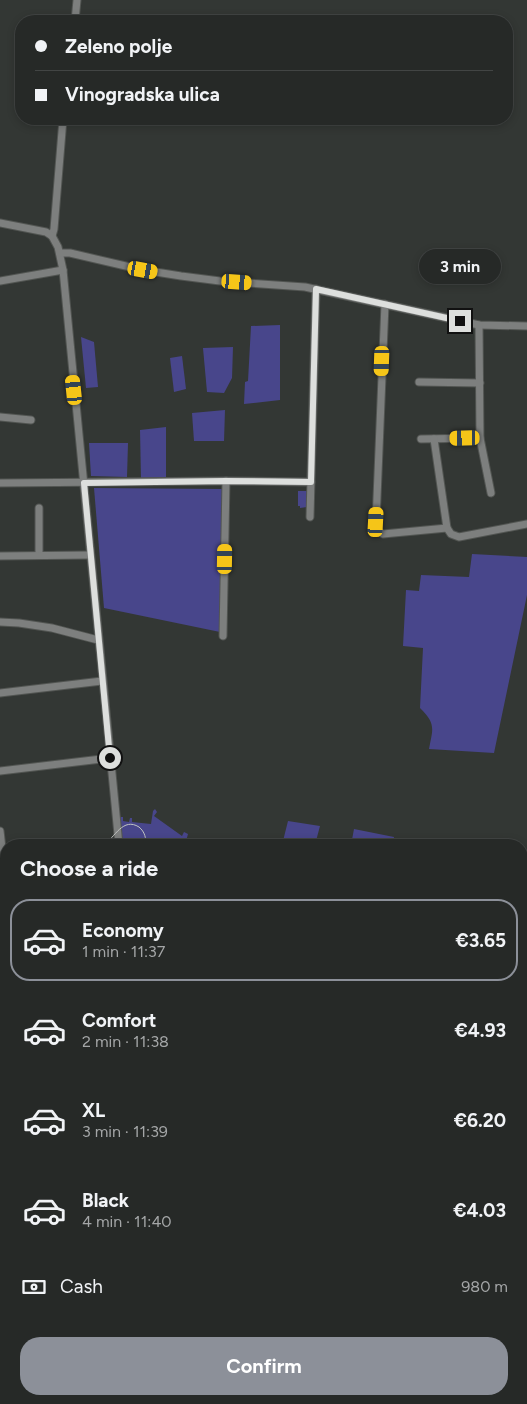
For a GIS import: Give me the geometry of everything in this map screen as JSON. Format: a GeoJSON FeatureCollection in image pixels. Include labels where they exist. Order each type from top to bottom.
{"type":"FeatureCollection","features":[{"type":"Feature","properties":{"kind":"street"},"geometry":{"type":"LineString","coordinates":[[75,15],[77,0]]}},
{"type":"Feature","properties":{"kind":"street"},"geometry":{"type":"LineString","coordinates":[[52,236],[63,125]]}},
{"type":"Feature","properties":{"kind":"street"},"geometry":{"type":"LineString","coordinates":[[0,223],[46,232],[52,236],[60,253],[118,839]]}},
{"type":"Feature","properties":{"kind":"street"},"geometry":{"type":"LineString","coordinates":[[60,253],[70,253],[143,270],[181,276],[220,281],[305,287],[479,325],[527,326]]}},
{"type":"Feature","properties":{"kind":"street"},"geometry":{"type":"LineString","coordinates":[[0,281],[63,270]]}},
{"type":"Feature","properties":{"kind":"street"},"geometry":{"type":"LineString","coordinates":[[310,517],[316,289]]}},
{"type":"Feature","properties":{"kind":"street"},"geometry":{"type":"LineString","coordinates":[[384,304],[376,522],[378,531],[383,534],[447,528]]}},
{"type":"Feature","properties":{"kind":"street"},"geometry":{"type":"LineString","coordinates":[[479,325],[480,438],[490,493]]}},
{"type":"Feature","properties":{"kind":"street"},"geometry":{"type":"LineString","coordinates":[[419,382],[480,383]]}},
{"type":"Feature","properties":{"kind":"street"},"geometry":{"type":"LineString","coordinates":[[0,417],[31,420]]}},
{"type":"Feature","properties":{"kind":"street"},"geometry":{"type":"LineString","coordinates":[[421,439],[480,438]]}},
{"type":"Feature","properties":{"kind":"street"},"geometry":{"type":"LineString","coordinates":[[434,439],[447,528],[451,534],[458,537],[527,524]]}},
{"type":"Feature","properties":{"kind":"street"},"geometry":{"type":"LineString","coordinates":[[0,484],[226,481],[311,482]]}},
{"type":"Feature","properties":{"kind":"street"},"geometry":{"type":"LineString","coordinates":[[223,636],[226,481]]}},
{"type":"Feature","properties":{"kind":"street"},"geometry":{"type":"LineString","coordinates":[[39,508],[39,555]]}},
{"type":"Feature","properties":{"kind":"street"},"geometry":{"type":"LineString","coordinates":[[0,556],[90,555]]}},
{"type":"Feature","properties":{"kind":"street"},"geometry":{"type":"LineString","coordinates":[[0,622],[52,628],[98,640]]}},
{"type":"Feature","properties":{"kind":"street"},"geometry":{"type":"LineString","coordinates":[[0,693],[102,681]]}},
{"type":"Feature","properties":{"kind":"street"},"geometry":{"type":"LineString","coordinates":[[0,771],[110,758]]}},
{"type":"Feature","properties":{"kind":"shaded area"},"geometry":{"type":"Polygon","coordinates":[[[280,325],[280,400],[244,404],[245,382],[248,381],[251,326],[280,325]]]}},
{"type":"Feature","properties":{"kind":"shaded area"},"geometry":{"type":"Polygon","coordinates":[[[81,337],[94,342],[98,387],[86,388],[81,337]]]}},
{"type":"Feature","properties":{"kind":"shaded area"},"geometry":{"type":"Polygon","coordinates":[[[233,347],[232,378],[224,393],[207,392],[203,348],[233,347]]]}},
{"type":"Feature","properties":{"kind":"shaded area"},"geometry":{"type":"Polygon","coordinates":[[[182,356],[186,389],[174,392],[170,358],[182,356]]]}},
{"type":"Feature","properties":{"kind":"shaded area"},"geometry":{"type":"Polygon","coordinates":[[[225,410],[224,441],[194,441],[192,413],[225,410]]]}},
{"type":"Feature","properties":{"kind":"shaded area"},"geometry":{"type":"Polygon","coordinates":[[[166,427],[166,478],[141,479],[140,430],[166,427]]]}},
{"type":"Feature","properties":{"kind":"shaded area"},"geometry":{"type":"Polygon","coordinates":[[[89,443],[128,443],[127,477],[91,476],[89,443]]]}},
{"type":"Feature","properties":{"kind":"shaded area"},"geometry":{"type":"Polygon","coordinates":[[[94,488],[223,489],[220,632],[104,608],[94,488]]]}},
{"type":"Feature","properties":{"kind":"shaded area"},"geometry":{"type":"Polygon","coordinates":[[[298,491],[308,491],[307,507],[300,508],[298,506],[298,491]]]}},
{"type":"Feature","properties":{"kind":"shaded area"},"geometry":{"type":"Polygon","coordinates":[[[472,554],[527,557],[527,595],[494,753],[429,749],[432,736],[431,722],[420,708],[423,648],[403,646],[406,590],[419,591],[421,575],[469,577],[472,554]]]}},
{"type":"Feature","properties":{"kind":"shaded area"},"geometry":{"type":"Polygon","coordinates":[[[155,809],[157,812],[154,816],[182,836],[184,832],[188,834],[187,839],[121,839],[119,819],[121,817],[123,817],[123,821],[129,822],[130,818],[132,818],[132,822],[151,824],[155,809]]]}},
{"type":"Feature","properties":{"kind":"shaded area"},"geometry":{"type":"Polygon","coordinates":[[[288,821],[320,826],[317,839],[284,839],[288,821]]]}},
{"type":"Feature","properties":{"kind":"shaded area"},"geometry":{"type":"Polygon","coordinates":[[[354,829],[394,837],[394,839],[352,839],[354,829]]]}},
{"type":"Feature","properties":{"kind":"tram line"},"geometry":{"type":"LineString","coordinates":[[111,839],[128,824],[139,827],[146,839]]}},
{"type":"Feature","properties":{"kind":"route"},"geometry":{"type":"LineString","coordinates":[[110,758],[84,483],[311,482],[316,289],[460,321]]}}]}
